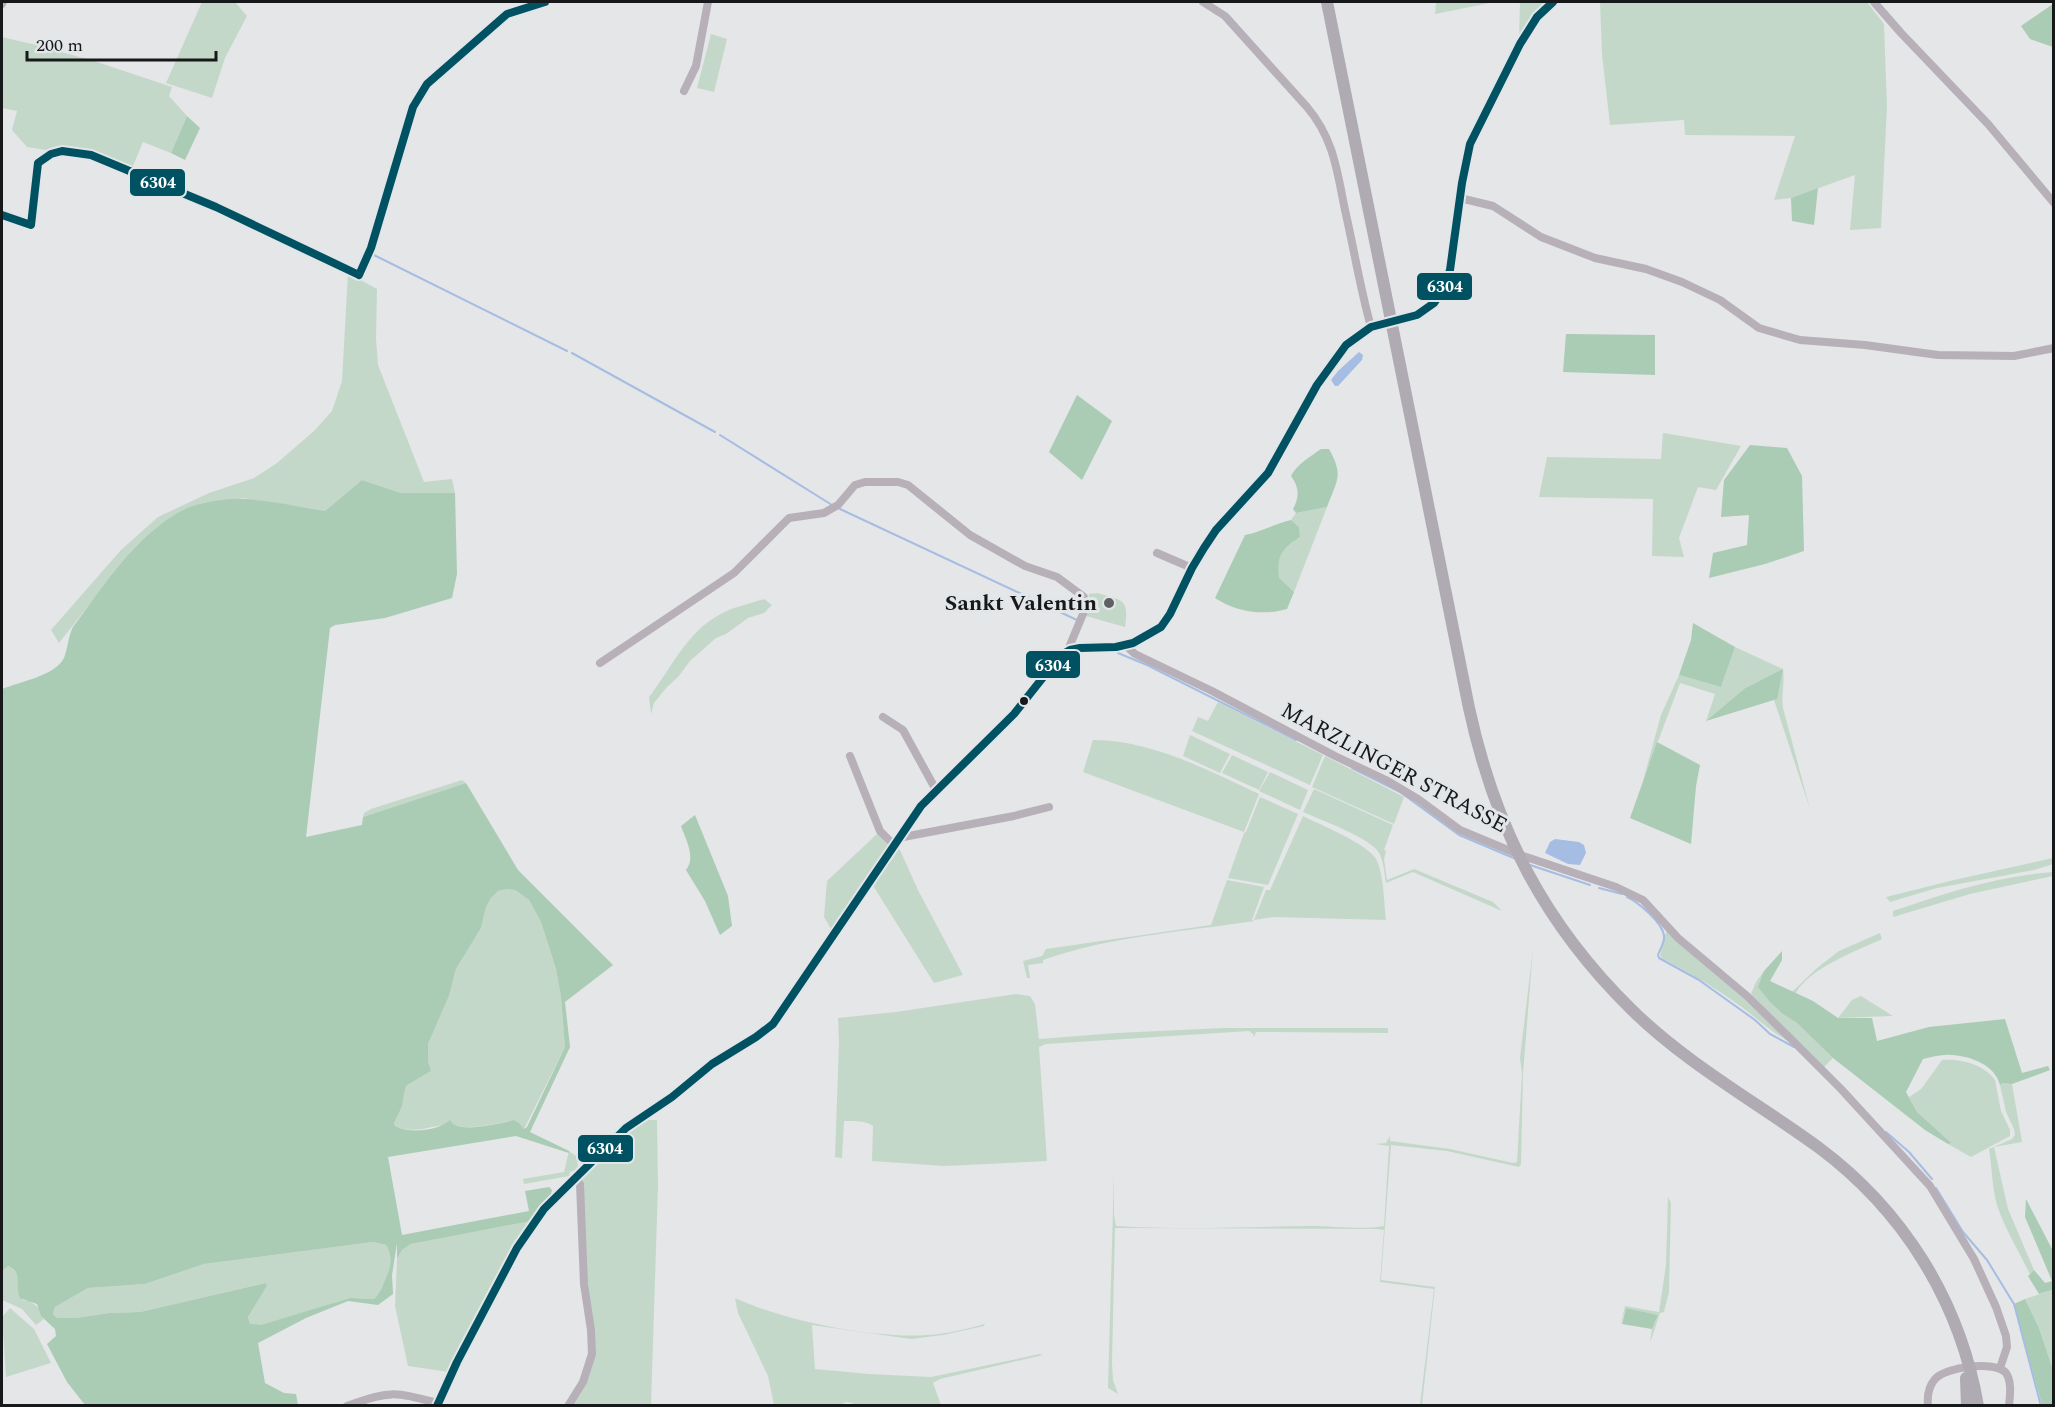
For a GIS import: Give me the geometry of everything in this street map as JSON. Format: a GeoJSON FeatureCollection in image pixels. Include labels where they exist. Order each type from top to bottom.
{"type":"FeatureCollection","features":[{"type":"Feature","properties":{"kind":"main road"},"geometry":{"type":"LineString","coordinates":[[1327,2],[1478,748],[1489,786],[1507,832],[1547,906],[1576,946],[1633,1011],[1701,1067],[1819,1148],[1872,1194],[1901,1227],[1920,1253],[1939,1287],[1961,1341],[1978,1406]]}},
{"type":"Feature","properties":{"kind":"main road"},"geometry":{"type":"LineString","coordinates":[[1967,1406],[1969,1377]]}},
{"type":"Feature","properties":{"kind":"street"},"geometry":{"type":"LineString","coordinates":[[2,215],[31,225],[38,163],[53,152],[69,151],[86,154],[147,177],[222,209],[359,275],[371,249],[413,107],[427,84],[507,14],[545,2]]}},
{"type":"Feature","properties":{"kind":"street"},"geometry":{"type":"LineString","coordinates":[[684,91],[696,66],[708,2]]}},
{"type":"Feature","properties":{"kind":"street"},"geometry":{"type":"LineString","coordinates":[[1203,2],[1225,16],[1308,107],[1328,138],[1340,177],[1361,293],[1371,327]]}},
{"type":"Feature","properties":{"kind":"street"},"geometry":{"type":"LineString","coordinates":[[347,1406],[376,1395],[392,1393],[438,1404],[457,1362],[524,1237],[544,1209],[626,1128],[672,1097],[712,1064],[773,1024],[921,806],[1014,714],[1055,660],[1070,650],[1125,645],[1145,637],[1166,621],[1192,568],[1216,530],[1272,467],[1323,376],[1346,345],[1371,327],[1417,315],[1434,303],[1445,286],[1450,270],[1465,163],[1470,144],[1479,122],[1528,29],[1552,2]]}},
{"type":"Feature","properties":{"kind":"street"},"geometry":{"type":"LineString","coordinates":[[1874,2],[1988,124],[2054,203]]}},
{"type":"Feature","properties":{"kind":"street"},"geometry":{"type":"LineString","coordinates":[[1460,198],[1493,206],[1540,237],[1584,254],[1646,269],[1682,282],[1720,300],[1759,328],[1800,340],[1865,345],[1938,355],[2014,356],[2054,348]]}},
{"type":"Feature","properties":{"kind":"street"},"geometry":{"type":"LineString","coordinates":[[600,663],[734,573],[789,518],[824,513],[838,505],[855,485],[865,482],[898,482],[908,485],[970,535],[1025,566],[1057,577],[1080,592],[1084,597],[1083,614],[1070,650]]}},
{"type":"Feature","properties":{"kind":"street"},"geometry":{"type":"LineString","coordinates":[[1157,552],[1192,568]]}},
{"type":"Feature","properties":{"kind":"street","name":"MARZLINGER STRASSE"},"geometry":{"type":"LineString","coordinates":[[1125,645],[1135,654],[1393,783],[1460,830],[1520,855],[1626,891],[1643,900],[1678,938],[1747,996],[1793,1041],[1930,1185],[1974,1259],[1996,1307],[2006,1336],[2007,1347],[2000,1368]]}},
{"type":"Feature","properties":{"kind":"street"},"geometry":{"type":"LineString","coordinates":[[883,717],[903,730],[936,790]]}},
{"type":"Feature","properties":{"kind":"street"},"geometry":{"type":"LineString","coordinates":[[850,756],[880,831],[896,842],[1049,807]]}},
{"type":"Feature","properties":{"kind":"street"},"geometry":{"type":"LineString","coordinates":[[568,1406],[583,1382],[592,1354],[584,1284],[580,1184],[574,1177]]}},
{"type":"Feature","properties":{"kind":"street"},"geometry":{"type":"LineString","coordinates":[[1928,1406],[1929,1389],[1940,1374],[1949,1370],[1988,1365],[2005,1372],[2009,1382],[2009,1406]]}},
{"type":"Feature","properties":{"kind":"green space"},"geometry":{"type":"Polygon","coordinates":[[[202,2],[235,2],[247,16],[225,58],[212,98],[166,83],[202,2]]]}},
{"type":"Feature","properties":{"kind":"green space"},"geometry":{"type":"Polygon","coordinates":[[[1436,2],[1495,2],[1435,14],[1436,2]]]}},
{"type":"Feature","properties":{"kind":"green space"},"geometry":{"type":"Polygon","coordinates":[[[1520,2],[1552,2],[1519,41],[1520,2]]]}},
{"type":"Feature","properties":{"kind":"green space"},"geometry":{"type":"Polygon","coordinates":[[[1600,2],[1867,2],[1884,24],[1887,107],[1881,228],[1850,230],[1855,175],[1791,198],[1774,200],[1795,136],[1685,135],[1684,120],[1610,125],[1602,54],[1600,2]]]}},
{"type":"Feature","properties":{"kind":"green space"},"geometry":{"type":"Polygon","coordinates":[[[2053,4],[2053,47],[2030,39],[2021,26],[2053,4]]]}},
{"type":"Feature","properties":{"kind":"green space"},"geometry":{"type":"Polygon","coordinates":[[[711,34],[727,39],[714,92],[697,88],[711,34]]]}},
{"type":"Feature","properties":{"kind":"green space"},"geometry":{"type":"Polygon","coordinates":[[[2,37],[94,61],[172,87],[169,96],[187,116],[171,153],[143,142],[132,168],[76,149],[58,147],[46,150],[27,147],[12,130],[17,111],[2,108],[2,37]]]}},
{"type":"Feature","properties":{"kind":"green space"},"geometry":{"type":"Polygon","coordinates":[[[187,116],[200,128],[185,160],[171,153],[187,116]]]}},
{"type":"Feature","properties":{"kind":"green space"},"geometry":{"type":"Polygon","coordinates":[[[1818,188],[1814,225],[1792,221],[1791,198],[1818,188]]]}},
{"type":"Feature","properties":{"kind":"green space"},"geometry":{"type":"Polygon","coordinates":[[[348,273],[377,289],[378,365],[424,482],[452,479],[455,493],[401,493],[362,480],[325,511],[242,498],[183,510],[157,527],[132,551],[59,643],[51,630],[121,550],[158,517],[209,493],[254,478],[277,463],[314,431],[332,411],[342,381],[348,273]]]}},
{"type":"Feature","properties":{"kind":"green space"},"geometry":{"type":"Polygon","coordinates":[[[1566,334],[1655,335],[1655,375],[1563,372],[1566,334]]]}},
{"type":"Feature","properties":{"kind":"green space"},"geometry":{"type":"Polygon","coordinates":[[[1077,395],[1112,421],[1082,480],[1049,452],[1077,395]]]}},
{"type":"Feature","properties":{"kind":"green space"},"geometry":{"type":"Polygon","coordinates":[[[1663,433],[1741,446],[1716,490],[1698,487],[1679,538],[1684,557],[1652,556],[1653,499],[1539,497],[1547,457],[1661,459],[1663,433]]]}},
{"type":"Feature","properties":{"kind":"green space"},"geometry":{"type":"Polygon","coordinates":[[[1750,445],[1787,448],[1802,476],[1804,551],[1765,564],[1709,578],[1713,553],[1747,545],[1749,515],[1721,517],[1724,480],[1750,445]]]}},
{"type":"Feature","properties":{"kind":"green space"},"geometry":{"type":"Polygon","coordinates":[[[1321,449],[1329,449],[1334,458],[1338,472],[1334,490],[1327,507],[1296,513],[1293,509],[1298,492],[1291,476],[1300,464],[1321,449]]]}},
{"type":"Feature","properties":{"kind":"green space"},"geometry":{"type":"Polygon","coordinates":[[[362,480],[401,493],[455,493],[457,574],[452,598],[385,618],[335,625],[330,628],[306,837],[362,825],[363,817],[466,783],[518,870],[613,965],[565,1002],[570,1047],[530,1132],[569,1153],[516,1136],[388,1157],[402,1235],[529,1211],[525,1191],[549,1187],[552,1190],[544,1208],[530,1221],[411,1244],[402,1250],[397,1259],[397,1243],[392,1275],[393,1294],[378,1305],[348,1301],[306,1318],[258,1343],[265,1383],[284,1393],[296,1394],[298,1405],[85,1405],[67,1382],[47,1344],[56,1336],[55,1329],[41,1316],[37,1304],[20,1298],[16,1272],[8,1266],[2,1271],[2,689],[36,678],[59,664],[64,658],[73,627],[121,563],[164,521],[181,511],[203,503],[237,499],[325,511],[362,480]],[[515,890],[498,891],[491,898],[486,907],[481,928],[456,969],[449,996],[428,1044],[428,1061],[431,1071],[406,1086],[395,1126],[416,1131],[438,1127],[450,1120],[461,1127],[469,1127],[514,1120],[524,1129],[565,1047],[556,969],[541,922],[529,900],[515,890]],[[373,1242],[204,1264],[145,1284],[88,1288],[55,1307],[53,1314],[57,1318],[76,1318],[109,1313],[140,1312],[266,1283],[267,1286],[248,1317],[250,1324],[261,1325],[350,1298],[374,1299],[382,1287],[390,1259],[386,1245],[373,1242]]]}},
{"type":"Feature","properties":{"kind":"green space"},"geometry":{"type":"Polygon","coordinates":[[[1327,507],[1294,592],[1278,578],[1279,559],[1300,537],[1299,527],[1291,520],[1296,513],[1327,507]]]}},
{"type":"Feature","properties":{"kind":"green space"},"geometry":{"type":"Polygon","coordinates":[[[1291,520],[1299,527],[1300,537],[1285,549],[1278,564],[1279,578],[1294,592],[1287,609],[1269,612],[1250,611],[1232,607],[1215,598],[1245,535],[1291,520]]]}},
{"type":"Feature","properties":{"kind":"green space"},"geometry":{"type":"Polygon","coordinates":[[[1098,593],[1122,602],[1126,611],[1125,627],[1086,616],[1089,594],[1098,593]]]}},
{"type":"Feature","properties":{"kind":"green space"},"geometry":{"type":"Polygon","coordinates":[[[764,599],[772,605],[764,613],[748,618],[726,634],[716,638],[690,661],[654,703],[651,714],[649,697],[697,631],[724,612],[764,599]]]}},
{"type":"Feature","properties":{"kind":"green space"},"geometry":{"type":"Polygon","coordinates":[[[1693,623],[1735,647],[1721,687],[1679,675],[1691,640],[1693,623]]]}},
{"type":"Feature","properties":{"kind":"green space"},"geometry":{"type":"Polygon","coordinates":[[[1735,647],[1783,669],[1783,708],[1810,809],[1774,700],[1777,698],[1744,689],[1706,721],[1715,694],[1680,683],[1643,781],[1661,715],[1679,675],[1721,687],[1735,647]]]}},
{"type":"Feature","properties":{"kind":"green space"},"geometry":{"type":"Polygon","coordinates":[[[1783,669],[1777,699],[1706,721],[1744,689],[1783,669]]]}},
{"type":"Feature","properties":{"kind":"green space"},"geometry":{"type":"Polygon","coordinates":[[[1218,702],[1323,755],[1310,785],[1192,731],[1198,717],[1208,721],[1218,702]]]}},
{"type":"Feature","properties":{"kind":"green space"},"geometry":{"type":"Polygon","coordinates":[[[1190,735],[1230,754],[1220,773],[1183,756],[1190,735]]]}},
{"type":"Feature","properties":{"kind":"green space"},"geometry":{"type":"Polygon","coordinates":[[[1093,740],[1115,741],[1158,751],[1199,766],[1259,794],[1244,832],[1083,772],[1093,740]]]}},
{"type":"Feature","properties":{"kind":"green space"},"geometry":{"type":"Polygon","coordinates":[[[1657,742],[1700,765],[1691,844],[1630,818],[1657,742]]]}},
{"type":"Feature","properties":{"kind":"green space"},"geometry":{"type":"Polygon","coordinates":[[[1232,755],[1268,772],[1259,790],[1222,773],[1232,755]]]}},
{"type":"Feature","properties":{"kind":"green space"},"geometry":{"type":"Polygon","coordinates":[[[1325,756],[1404,797],[1394,824],[1312,787],[1325,756]]]}},
{"type":"Feature","properties":{"kind":"green space"},"geometry":{"type":"Polygon","coordinates":[[[1270,772],[1308,790],[1300,810],[1259,791],[1270,772]]]}},
{"type":"Feature","properties":{"kind":"green space"},"geometry":{"type":"Polygon","coordinates":[[[462,780],[466,783],[363,817],[364,813],[371,809],[462,780]]]}},
{"type":"Feature","properties":{"kind":"green space"},"geometry":{"type":"Polygon","coordinates":[[[1314,789],[1393,825],[1384,850],[1386,851],[1384,859],[1387,880],[1414,869],[1493,902],[1502,911],[1413,872],[1386,883],[1382,860],[1375,848],[1351,833],[1303,812],[1314,789]]]}},
{"type":"Feature","properties":{"kind":"green space"},"geometry":{"type":"Polygon","coordinates":[[[1260,797],[1298,814],[1268,885],[1228,878],[1260,797]]]}},
{"type":"Feature","properties":{"kind":"green space"},"geometry":{"type":"Polygon","coordinates":[[[695,815],[728,896],[732,926],[720,935],[705,901],[686,870],[690,854],[681,826],[695,815]]]}},
{"type":"Feature","properties":{"kind":"green space"},"geometry":{"type":"Polygon","coordinates":[[[1303,816],[1354,841],[1376,859],[1382,880],[1386,920],[1274,917],[1254,920],[1266,890],[1270,890],[1303,816]]]}},
{"type":"Feature","properties":{"kind":"green space"},"geometry":{"type":"Polygon","coordinates":[[[878,833],[889,847],[831,929],[824,917],[827,881],[878,833]]]}},
{"type":"Feature","properties":{"kind":"green space"},"geometry":{"type":"Polygon","coordinates":[[[896,847],[900,850],[918,890],[963,975],[934,983],[872,884],[896,847]]]}},
{"type":"Feature","properties":{"kind":"green space"},"geometry":{"type":"Polygon","coordinates":[[[2053,858],[2053,864],[2034,870],[1937,888],[1890,902],[1886,897],[1954,880],[2053,858]]]}},
{"type":"Feature","properties":{"kind":"green space"},"geometry":{"type":"Polygon","coordinates":[[[2053,872],[2053,876],[1970,894],[1893,917],[1893,911],[1952,892],[2012,877],[2053,872]]]}},
{"type":"Feature","properties":{"kind":"green space"},"geometry":{"type":"Polygon","coordinates":[[[1227,880],[1264,887],[1252,920],[1254,921],[1094,945],[1043,960],[1043,963],[1028,965],[1030,978],[1027,978],[1023,961],[1042,956],[1046,949],[1211,925],[1227,880]]]}},
{"type":"Feature","properties":{"kind":"green space"},"geometry":{"type":"Polygon","coordinates":[[[515,890],[529,900],[541,922],[556,969],[565,1047],[524,1129],[514,1120],[474,1127],[452,1124],[409,1130],[395,1126],[394,1122],[406,1086],[431,1071],[428,1061],[428,1044],[449,996],[456,969],[481,928],[486,907],[491,898],[498,891],[515,890]]]}},
{"type":"Feature","properties":{"kind":"green space"},"geometry":{"type":"Polygon","coordinates":[[[1667,931],[1756,1008],[1788,1041],[1723,994],[1662,958],[1660,956],[1667,931]]]}},
{"type":"Feature","properties":{"kind":"green space"},"geometry":{"type":"Polygon","coordinates":[[[1880,933],[1882,939],[1822,968],[1802,984],[1796,993],[1792,992],[1839,951],[1880,933]]]}},
{"type":"Feature","properties":{"kind":"green space"},"geometry":{"type":"Polygon","coordinates":[[[1533,949],[1523,1074],[1521,1164],[1519,1167],[1447,1151],[1391,1145],[1381,1280],[1435,1287],[1422,1405],[1420,1405],[1434,1289],[1380,1282],[1384,1230],[1377,1229],[1115,1228],[1112,1363],[1113,1380],[1118,1394],[1108,1388],[1114,1173],[1116,1226],[1367,1228],[1384,1226],[1389,1146],[1375,1144],[1386,1143],[1390,1136],[1390,1141],[1450,1149],[1517,1162],[1522,1073],[1520,1058],[1533,949]]]}},
{"type":"Feature","properties":{"kind":"green space"},"geometry":{"type":"Polygon","coordinates":[[[1782,951],[1782,960],[1770,981],[1813,1001],[1838,1018],[1872,1018],[1877,1041],[1929,1027],[2005,1019],[2022,1073],[2048,1066],[2050,1070],[2012,1084],[2000,1085],[1988,1067],[1974,1060],[1948,1055],[1923,1059],[1906,1092],[1917,1112],[1951,1143],[1948,1144],[1925,1130],[1833,1058],[1797,1023],[1770,1002],[1758,987],[1764,971],[1782,951]]]}},
{"type":"Feature","properties":{"kind":"green space"},"geometry":{"type":"Polygon","coordinates":[[[1764,971],[1762,980],[1783,1014],[1797,1023],[1833,1058],[1823,1068],[1751,994],[1764,971]]]}},
{"type":"Feature","properties":{"kind":"green space"},"geometry":{"type":"Polygon","coordinates":[[[1016,994],[1030,996],[1035,1004],[1039,1039],[1223,1028],[1388,1028],[1388,1033],[1256,1032],[1254,1037],[1249,1031],[1046,1044],[1039,1047],[1047,1161],[945,1166],[872,1161],[873,1126],[855,1121],[844,1121],[842,1158],[835,1157],[838,1018],[896,1012],[1016,994]]]}},
{"type":"Feature","properties":{"kind":"green space"},"geometry":{"type":"Polygon","coordinates":[[[1861,996],[1893,1016],[1838,1018],[1852,1000],[1861,996]]]}},
{"type":"Feature","properties":{"kind":"green space"},"geometry":{"type":"Polygon","coordinates":[[[1942,1060],[1971,1063],[1990,1074],[1995,1080],[2001,1111],[2010,1130],[2010,1136],[1971,1157],[1948,1144],[1950,1143],[1917,1112],[1909,1097],[1921,1089],[1942,1060]]]}},
{"type":"Feature","properties":{"kind":"green space"},"geometry":{"type":"Polygon","coordinates":[[[2012,1084],[2022,1142],[1994,1147],[2008,1209],[2034,1270],[2030,1274],[2000,1214],[1993,1185],[1989,1149],[2012,1139],[2015,1135],[2006,1112],[2000,1085],[2012,1084]]]}},
{"type":"Feature","properties":{"kind":"green space"},"geometry":{"type":"Polygon","coordinates":[[[643,1120],[657,1120],[658,1186],[651,1405],[570,1406],[592,1363],[585,1282],[581,1177],[625,1132],[643,1120]]]}},
{"type":"Feature","properties":{"kind":"green space"},"geometry":{"type":"Polygon","coordinates":[[[569,1151],[576,1156],[578,1166],[570,1172],[569,1176],[524,1184],[523,1179],[564,1172],[569,1151]]]}},
{"type":"Feature","properties":{"kind":"green space"},"geometry":{"type":"Polygon","coordinates":[[[1668,1197],[1671,1203],[1669,1292],[1664,1312],[1660,1313],[1650,1343],[1652,1329],[1658,1315],[1626,1308],[1620,1327],[1625,1306],[1659,1312],[1666,1265],[1668,1197]]]}},
{"type":"Feature","properties":{"kind":"green space"},"geometry":{"type":"Polygon","coordinates":[[[2026,1199],[2053,1251],[2053,1294],[2052,1290],[2039,1294],[2028,1276],[2034,1270],[2045,1283],[2052,1281],[2025,1217],[2026,1199]]]}},
{"type":"Feature","properties":{"kind":"green space"},"geometry":{"type":"Polygon","coordinates":[[[532,1220],[516,1245],[449,1372],[408,1366],[395,1306],[397,1259],[402,1250],[411,1244],[532,1220]]]}},
{"type":"Feature","properties":{"kind":"green space"},"geometry":{"type":"Polygon","coordinates":[[[373,1242],[386,1245],[390,1259],[381,1290],[374,1299],[350,1298],[261,1326],[250,1324],[248,1317],[267,1286],[266,1283],[140,1312],[109,1313],[76,1318],[57,1318],[53,1314],[55,1307],[88,1288],[145,1284],[204,1264],[373,1242]]]}},
{"type":"Feature","properties":{"kind":"green space"},"geometry":{"type":"Polygon","coordinates":[[[8,1266],[18,1276],[23,1300],[30,1301],[39,1308],[44,1319],[36,1325],[22,1309],[2,1300],[2,1271],[8,1266]]]}},
{"type":"Feature","properties":{"kind":"green space"},"geometry":{"type":"Polygon","coordinates":[[[2052,1290],[2054,1294],[2053,1370],[2039,1328],[2025,1299],[2052,1290]]]}},
{"type":"Feature","properties":{"kind":"green space"},"geometry":{"type":"Polygon","coordinates":[[[735,1298],[756,1307],[808,1322],[891,1335],[939,1334],[985,1324],[943,1335],[911,1339],[812,1325],[815,1369],[931,1377],[1043,1355],[940,1379],[933,1383],[941,1405],[862,1406],[847,1402],[837,1406],[774,1405],[768,1376],[738,1313],[735,1298]]]}},
{"type":"Feature","properties":{"kind":"green space"},"geometry":{"type":"Polygon","coordinates":[[[2025,1299],[2039,1328],[2053,1370],[2053,1405],[2042,1405],[2014,1304],[2025,1299]]]}},
{"type":"Feature","properties":{"kind":"green space"},"geometry":{"type":"Polygon","coordinates":[[[10,1308],[34,1329],[51,1363],[6,1377],[2,1317],[10,1308]]]}},
{"type":"Feature","properties":{"kind":"green space"},"geometry":{"type":"Polygon","coordinates":[[[1626,1308],[1658,1315],[1652,1329],[1622,1324],[1626,1308]]]}},
{"type":"Feature","properties":{"kind":"water"},"geometry":{"type":"Polygon","coordinates":[[[1359,352],[1363,355],[1362,360],[1338,386],[1335,386],[1331,380],[1359,352]]]}},
{"type":"Feature","properties":{"kind":"water"},"geometry":{"type":"Polygon","coordinates":[[[1555,839],[1579,842],[1584,845],[1586,853],[1580,865],[1568,864],[1545,853],[1550,842],[1555,839]]]}},
{"type":"Feature","properties":{"kind":"waterway"},"geometry":{"type":"LineString","coordinates":[[372,254],[567,351]]}},
{"type":"Feature","properties":{"kind":"waterway"},"geometry":{"type":"LineString","coordinates":[[572,353],[715,432]]}},
{"type":"Feature","properties":{"kind":"waterway"},"geometry":{"type":"LineString","coordinates":[[720,435],[832,505]]}},
{"type":"Feature","properties":{"kind":"waterway"},"geometry":{"type":"LineString","coordinates":[[840,509],[1079,621]]}},
{"type":"Feature","properties":{"kind":"waterway"},"geometry":{"type":"LineString","coordinates":[[1118,653],[1147,665],[1296,740]]}},
{"type":"Feature","properties":{"kind":"waterway"},"geometry":{"type":"LineString","coordinates":[[1352,768],[1400,792],[1459,835],[1516,859]]}},
{"type":"Feature","properties":{"kind":"waterway"},"geometry":{"type":"LineString","coordinates":[[1530,865],[1590,885]]}},
{"type":"Feature","properties":{"kind":"waterway"},"geometry":{"type":"LineString","coordinates":[[1599,888],[1622,894]]}},
{"type":"Feature","properties":{"kind":"waterway"},"geometry":{"type":"LineString","coordinates":[[1627,897],[1649,914],[1663,931],[1664,938],[1659,958],[1699,980],[1755,1020],[1770,1034],[1794,1047]]}},
{"type":"Feature","properties":{"kind":"waterway"},"geometry":{"type":"LineString","coordinates":[[1886,1132],[1909,1152],[1932,1179]]}},
{"type":"Feature","properties":{"kind":"waterway"},"geometry":{"type":"LineString","coordinates":[[1936,1188],[1963,1232],[1987,1260],[2014,1304],[2041,1406]]}},
{"type":"Feature","properties":{"kind":"transit line","name":"6304"},"geometry":{"type":"LineString","coordinates":[[359,275],[371,248],[413,107],[427,84],[507,14],[545,2]]}},
{"type":"Feature","properties":{"kind":"transit line","name":"6304"},"geometry":{"type":"LineString","coordinates":[[437,1406],[457,1362],[517,1248],[544,1209],[626,1128],[672,1097],[712,1064],[773,1024],[921,806],[1014,714],[1060,656],[1070,650],[1080,648],[1116,647],[1133,643],[1161,627],[1204,548],[1216,530],[1268,473],[1317,385],[1346,345],[1371,327],[1417,315],[1434,303],[1445,286],[1450,270],[1470,144],[1520,44],[1537,17],[1553,2]]}},
{"type":"Feature","properties":{"kind":"transit line","name":"6304"},"geometry":{"type":"LineString","coordinates":[[2,215],[31,225],[38,163],[51,154],[62,151],[91,155],[216,207],[359,275]]}},
{"type":"Feature","properties":{"kind":"place","name":"Sankt Valentin"},"geometry":{"type":"Point","coordinates":[1109,603]}}]}
